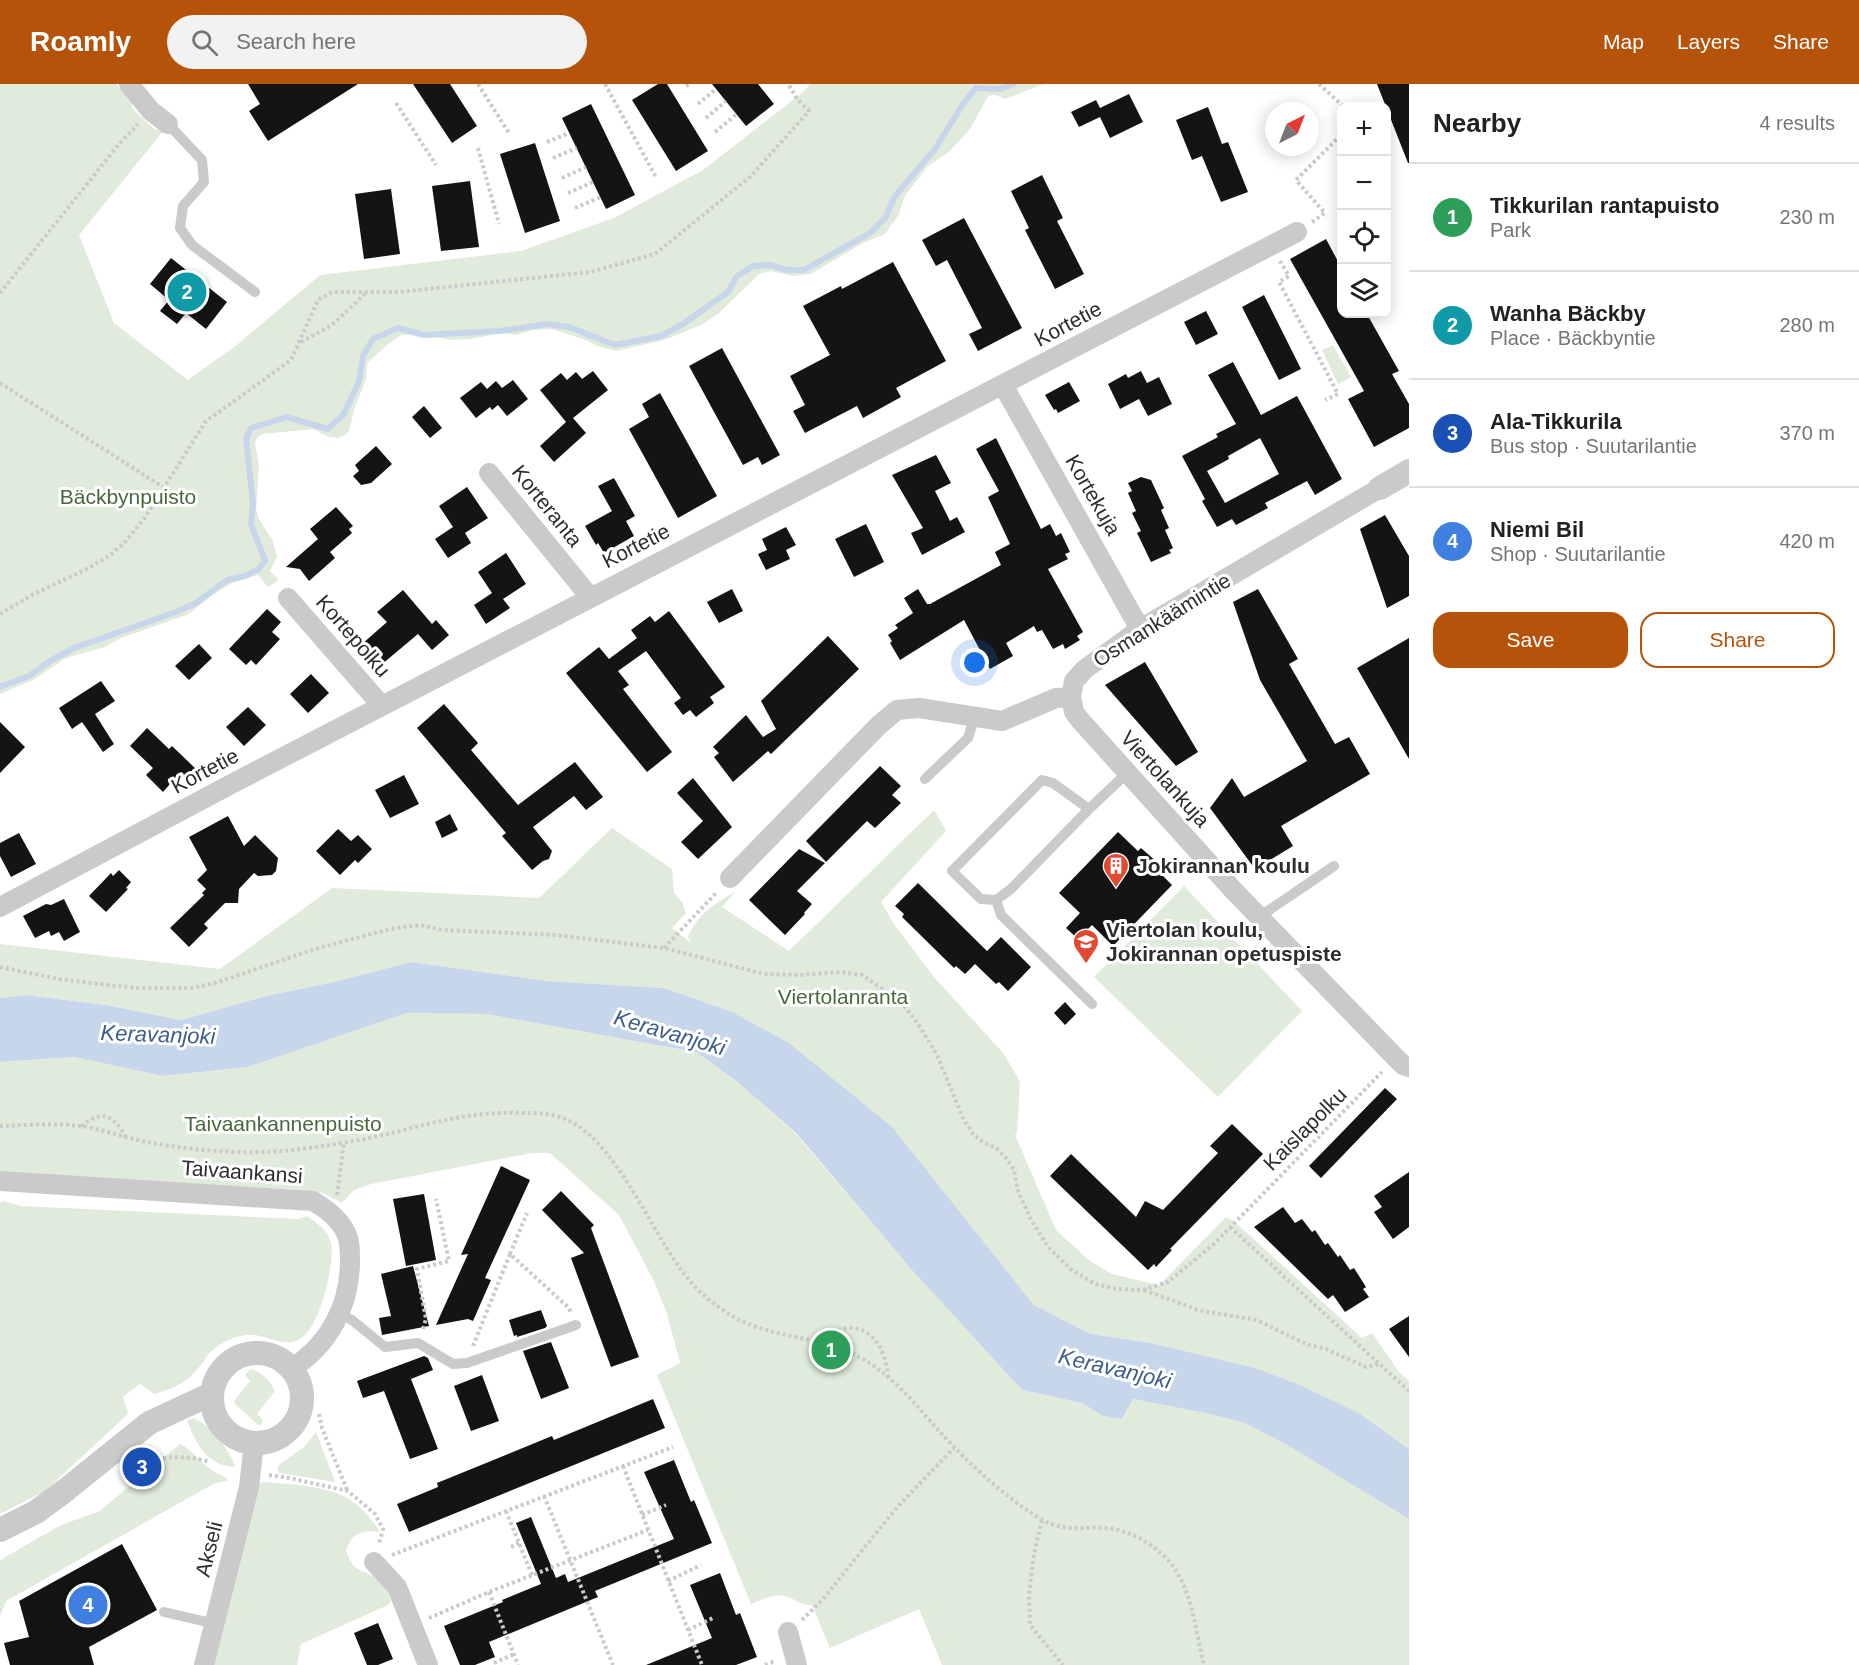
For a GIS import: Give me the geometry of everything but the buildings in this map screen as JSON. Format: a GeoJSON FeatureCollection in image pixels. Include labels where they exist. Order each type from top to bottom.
{"type":"FeatureCollection","features":[{"type":"Feature","properties":{"kind":"street"},"geometry":{"type":"LineString","coordinates":[[129,84],[151,111],[168,124]]}},
{"type":"Feature","properties":{"kind":"street","name":"Kortetie"},"geometry":{"type":"LineString","coordinates":[[0,907],[590,597],[1297,232]]}},
{"type":"Feature","properties":{"kind":"street","name":"Kortekuja"},"geometry":{"type":"LineString","coordinates":[[1003,385],[1140,629]]}},
{"type":"Feature","properties":{"kind":"street","name":"Osmankäämintie"},"geometry":{"type":"LineString","coordinates":[[1071,697],[1074,681],[1085,669],[1140,629],[1409,471]]}},
{"type":"Feature","properties":{"kind":"street","name":"Korteranta"},"geometry":{"type":"LineString","coordinates":[[489,473],[590,597]]}},
{"type":"Feature","properties":{"kind":"street","name":"Kortepolku"},"geometry":{"type":"LineString","coordinates":[[288,598],[382,706]]}},
{"type":"Feature","properties":{"kind":"street"},"geometry":{"type":"LineString","coordinates":[[730,878],[879,725],[897,710],[919,708],[1002,721],[1056,698],[1071,697]]}},
{"type":"Feature","properties":{"kind":"street","name":"Viertolankuja"},"geometry":{"type":"LineString","coordinates":[[1071,697],[1074,712],[1258,917],[1403,1065],[1409,1067]]}},
{"type":"Feature","properties":{"kind":"street","name":"Taivaankansi"},"geometry":{"type":"LineString","coordinates":[[0,1181],[304,1200],[313,1201],[331,1212]]}},
{"type":"Feature","properties":{"kind":"street"},"geometry":{"type":"LineString","coordinates":[[291,1369],[306,1360],[325,1339],[348,1293],[350,1246],[346,1233],[331,1212]]}},
{"type":"Feature","properties":{"kind":"street"},"geometry":{"type":"LineString","coordinates":[[261,1353],[269,1354],[291,1369],[301,1390],[302,1402],[297,1419],[278,1438],[254,1443],[236,1438],[222,1427],[213,1412],[211,1394],[216,1377],[227,1363],[243,1354],[261,1353]]}},
{"type":"Feature","properties":{"kind":"street"},"geometry":{"type":"LineString","coordinates":[[0,1530],[44,1506],[149,1423],[211,1394]]}},
{"type":"Feature","properties":{"kind":"street","name":"Akseli"},"geometry":{"type":"LineString","coordinates":[[204,1665],[249,1487],[254,1443]]}},
{"type":"Feature","properties":{"kind":"street"},"geometry":{"type":"LineString","coordinates":[[374,1562],[396,1587],[428,1665]]}},
{"type":"Feature","properties":{"kind":"street"},"geometry":{"type":"LineString","coordinates":[[788,1632],[797,1665]]}},
{"type":"Feature","properties":{"kind":"lane"},"geometry":{"type":"LineString","coordinates":[[168,124],[202,160],[204,182],[183,206],[180,228],[192,245],[255,292]]}},
{"type":"Feature","properties":{"kind":"lane"},"geometry":{"type":"LineString","coordinates":[[925,779],[968,738],[975,716]]}},
{"type":"Feature","properties":{"kind":"lane"},"geometry":{"type":"LineString","coordinates":[[1089,809],[1053,783],[1042,780],[952,871],[981,899],[996,900],[1011,889],[1127,773]]}},
{"type":"Feature","properties":{"kind":"lane"},"geometry":{"type":"LineString","coordinates":[[1258,917],[1334,866]]}},
{"type":"Feature","properties":{"kind":"lane"},"geometry":{"type":"LineString","coordinates":[[996,900],[1000,915],[1092,1004]]}},
{"type":"Feature","properties":{"kind":"lane"},"geometry":{"type":"LineString","coordinates":[[339,1314],[351,1320],[385,1347],[418,1343],[453,1364],[466,1363],[576,1325]]}},
{"type":"Feature","properties":{"kind":"lane"},"geometry":{"type":"LineString","coordinates":[[164,1612],[216,1624]]}},
{"type":"Feature","properties":{"kind":"path"},"geometry":{"type":"LineString","coordinates":[[478,84],[509,134]]}},
{"type":"Feature","properties":{"kind":"path"},"geometry":{"type":"LineString","coordinates":[[605,84],[656,177]]}},
{"type":"Feature","properties":{"kind":"path"},"geometry":{"type":"LineString","coordinates":[[0,614],[109,556],[135,531],[206,421],[291,360],[318,300],[332,291],[399,292],[590,272],[655,254],[751,176],[809,111],[798,100],[788,84]]}},
{"type":"Feature","properties":{"kind":"path"},"geometry":{"type":"LineString","coordinates":[[1319,84],[1339,102]]}},
{"type":"Feature","properties":{"kind":"path"},"geometry":{"type":"LineString","coordinates":[[698,105],[716,89]]}},
{"type":"Feature","properties":{"kind":"path"},"geometry":{"type":"LineString","coordinates":[[706,118],[726,101]]}},
{"type":"Feature","properties":{"kind":"path"},"geometry":{"type":"LineString","coordinates":[[396,103],[436,165]]}},
{"type":"Feature","properties":{"kind":"path"},"geometry":{"type":"LineString","coordinates":[[0,293],[119,144],[151,111]]}},
{"type":"Feature","properties":{"kind":"path"},"geometry":{"type":"LineString","coordinates":[[715,132],[737,114]]}},
{"type":"Feature","properties":{"kind":"path"},"geometry":{"type":"LineString","coordinates":[[547,142],[569,133]]}},
{"type":"Feature","properties":{"kind":"path"},"geometry":{"type":"LineString","coordinates":[[1325,213],[1296,180],[1337,138]]}},
{"type":"Feature","properties":{"kind":"path"},"geometry":{"type":"LineString","coordinates":[[478,148],[499,224]]}},
{"type":"Feature","properties":{"kind":"path"},"geometry":{"type":"LineString","coordinates":[[553,158],[577,148]]}},
{"type":"Feature","properties":{"kind":"path"},"geometry":{"type":"LineString","coordinates":[[562,178],[586,167]]}},
{"type":"Feature","properties":{"kind":"path"},"geometry":{"type":"LineString","coordinates":[[568,193],[593,182]]}},
{"type":"Feature","properties":{"kind":"path"},"geometry":{"type":"LineString","coordinates":[[575,208],[601,197]]}},
{"type":"Feature","properties":{"kind":"path"},"geometry":{"type":"LineString","coordinates":[[1271,245],[1289,276],[1280,282],[1338,394],[1325,400]]}},
{"type":"Feature","properties":{"kind":"path"},"geometry":{"type":"LineString","coordinates":[[300,342],[332,325],[366,293]]}},
{"type":"Feature","properties":{"kind":"path"},"geometry":{"type":"LineString","coordinates":[[0,383],[163,487]]}},
{"type":"Feature","properties":{"kind":"path"},"geometry":{"type":"LineString","coordinates":[[664,948],[730,878]]}},
{"type":"Feature","properties":{"kind":"path"},"geometry":{"type":"LineString","coordinates":[[0,967],[59,979],[108,985],[138,988],[192,987],[214,983],[315,949],[390,929],[420,925],[442,930],[556,935],[664,948],[764,974],[803,975],[841,972],[862,975],[899,1000],[922,1030],[938,1056],[963,1118],[973,1134],[996,1148],[1010,1164],[1014,1170],[1018,1191],[1030,1218],[1047,1247],[1072,1269],[1095,1284],[1117,1289],[1143,1290],[1198,1310],[1257,1320],[1306,1344],[1326,1349],[1366,1367],[1379,1364]]}},
{"type":"Feature","properties":{"kind":"path","name":"Kaislapolku"},"geometry":{"type":"LineString","coordinates":[[1143,1290],[1168,1282],[1215,1243],[1383,1071],[1376,1063]]}},
{"type":"Feature","properties":{"kind":"path"},"geometry":{"type":"LineString","coordinates":[[0,1126],[80,1126],[192,1149],[250,1152],[292,1150],[344,1142],[441,1119],[476,1114],[514,1112],[541,1113],[562,1117],[576,1124],[591,1136],[613,1162],[676,1263],[698,1291],[731,1315],[751,1326],[841,1348],[859,1356],[906,1395],[954,1448],[1042,1520],[1074,1530],[1111,1528],[1144,1540],[1157,1550],[1175,1569],[1183,1583],[1204,1665]]}},
{"type":"Feature","properties":{"kind":"path"},"geometry":{"type":"LineString","coordinates":[[80,1126],[97,1115],[105,1116],[113,1119],[127,1137]]}},
{"type":"Feature","properties":{"kind":"path"},"geometry":{"type":"LineString","coordinates":[[331,1212],[339,1190],[344,1142]]}},
{"type":"Feature","properties":{"kind":"path"},"geometry":{"type":"LineString","coordinates":[[418,1343],[426,1319],[417,1269],[449,1261],[436,1198]]}},
{"type":"Feature","properties":{"kind":"path"},"geometry":{"type":"LineString","coordinates":[[466,1363],[527,1213]]}},
{"type":"Feature","properties":{"kind":"path"},"geometry":{"type":"LineString","coordinates":[[1230,1227],[1409,1391]]}},
{"type":"Feature","properties":{"kind":"path"},"geometry":{"type":"LineString","coordinates":[[510,1254],[569,1308],[576,1325]]}},
{"type":"Feature","properties":{"kind":"path"},"geometry":{"type":"LineString","coordinates":[[817,1342],[841,1329],[853,1328],[865,1331],[882,1349],[888,1366],[888,1378]]}},
{"type":"Feature","properties":{"kind":"path"},"geometry":{"type":"LineString","coordinates":[[319,1414],[322,1428],[348,1491],[375,1515],[382,1529],[374,1562]]}},
{"type":"Feature","properties":{"kind":"path"},"geometry":{"type":"LineString","coordinates":[[374,1562],[673,1447]]}},
{"type":"Feature","properties":{"kind":"path"},"geometry":{"type":"LineString","coordinates":[[788,1632],[823,1599],[898,1506],[954,1448]]}},
{"type":"Feature","properties":{"kind":"path"},"geometry":{"type":"LineString","coordinates":[[150,1460],[192,1456],[210,1462]]}},
{"type":"Feature","properties":{"kind":"path"},"geometry":{"type":"LineString","coordinates":[[623,1466],[702,1665]]}},
{"type":"Feature","properties":{"kind":"path"},"geometry":{"type":"LineString","coordinates":[[272,1476],[348,1491]]}},
{"type":"Feature","properties":{"kind":"path"},"geometry":{"type":"LineString","coordinates":[[544,1496],[613,1665]]}},
{"type":"Feature","properties":{"kind":"path"},"geometry":{"type":"LineString","coordinates":[[642,1515],[666,1505]]}},
{"type":"Feature","properties":{"kind":"path"},"geometry":{"type":"LineString","coordinates":[[506,1511],[532,1575]]}},
{"type":"Feature","properties":{"kind":"path"},"geometry":{"type":"LineString","coordinates":[[1042,1520],[1034,1554],[1029,1595],[1030,1625],[1062,1665]]}},
{"type":"Feature","properties":{"kind":"path"},"geometry":{"type":"LineString","coordinates":[[412,1626],[489,1592],[648,1530]]}},
{"type":"Feature","properties":{"kind":"path"},"geometry":{"type":"LineString","coordinates":[[511,1547],[519,1543]]}},
{"type":"Feature","properties":{"kind":"path"},"geometry":{"type":"LineString","coordinates":[[668,1581],[701,1565]]}},
{"type":"Feature","properties":{"kind":"path"},"geometry":{"type":"LineString","coordinates":[[489,1592],[518,1665]]}},
{"type":"Feature","properties":{"kind":"path"},"geometry":{"type":"LineString","coordinates":[[688,1630],[713,1618]]}},
{"type":"Feature","properties":{"kind":"path"},"geometry":{"type":"LineString","coordinates":[[494,1663],[514,1654]]}},
{"type":"Feature","properties":{"kind":"green space","name":"Bäckbynpuisto"},"geometry":{"type":"Polygon","coordinates":[[[0,84],[116,84],[132,101],[132,108],[154,129],[164,130],[79,235],[114,323],[188,380],[238,344],[320,275],[521,251],[614,218],[703,170],[802,93],[810,84],[1044,84],[1005,99],[995,95],[988,96],[970,129],[950,151],[927,167],[905,196],[898,216],[885,234],[863,243],[811,274],[792,276],[771,271],[759,274],[718,314],[701,325],[664,340],[616,351],[551,329],[533,330],[516,335],[501,333],[452,340],[415,334],[401,335],[367,363],[366,379],[349,431],[345,435],[338,438],[329,437],[313,429],[262,434],[257,438],[255,443],[259,466],[256,509],[259,519],[273,541],[277,557],[270,571],[279,580],[268,587],[258,575],[232,583],[212,595],[189,614],[121,638],[105,647],[66,658],[35,679],[0,694],[0,84]]]}},
{"type":"Feature","properties":{"kind":"green space"},"geometry":{"type":"Polygon","coordinates":[[[1333,345],[1351,377],[1338,384],[1322,350],[1333,345]]]}},
{"type":"Feature","properties":{"kind":"green space","name":"Viertolanranta"},"geometry":{"type":"Polygon","coordinates":[[[934,810],[946,831],[881,902],[894,924],[934,977],[1004,1054],[1020,1082],[1017,1133],[1015,1135],[1056,1230],[1090,1261],[1112,1274],[1159,1285],[1226,1217],[1235,1222],[1362,1338],[1372,1333],[1399,1372],[1409,1381],[1409,1449],[1359,1413],[1300,1385],[1256,1368],[1151,1343],[1091,1334],[1034,1305],[933,1179],[789,1043],[731,1012],[664,988],[548,981],[411,962],[334,982],[266,996],[181,1020],[106,1005],[26,995],[0,998],[0,944],[220,969],[332,888],[539,898],[612,828],[672,869],[674,893],[682,902],[686,913],[672,928],[691,943],[688,937],[701,916],[736,891],[722,907],[789,951],[934,810]]]}},
{"type":"Feature","properties":{"kind":"green space"},"geometry":{"type":"Polygon","coordinates":[[[1184,886],[1302,1011],[1218,1097],[1094,977],[1184,886]]]}},
{"type":"Feature","properties":{"kind":"green space","name":"Taivaankannenpuisto"},"geometry":{"type":"Polygon","coordinates":[[[407,1013],[486,1014],[696,1052],[735,1080],[796,1134],[911,1269],[1022,1390],[1082,1403],[1103,1416],[1122,1419],[1133,1399],[1245,1423],[1287,1445],[1409,1519],[1409,1665],[942,1665],[919,1609],[830,1648],[812,1605],[780,1596],[751,1604],[657,1375],[680,1363],[667,1314],[654,1281],[619,1215],[550,1153],[532,1153],[371,1184],[354,1190],[342,1203],[323,1193],[300,1190],[126,1181],[0,1171],[0,1062],[74,1057],[163,1076],[248,1067],[407,1013]]]}},
{"type":"Feature","properties":{"kind":"green space"},"geometry":{"type":"Polygon","coordinates":[[[3,1201],[21,1206],[299,1219],[307,1216],[318,1224],[330,1238],[331,1266],[324,1296],[313,1324],[298,1340],[287,1342],[254,1335],[239,1336],[213,1350],[190,1377],[174,1387],[154,1394],[140,1384],[123,1397],[128,1414],[45,1491],[0,1514],[0,1203],[3,1201]]]}},
{"type":"Feature","properties":{"kind":"green space"},"geometry":{"type":"Polygon","coordinates":[[[250,1369],[265,1377],[275,1391],[257,1414],[263,1420],[261,1425],[258,1425],[234,1401],[250,1381],[245,1375],[250,1369]]]}},
{"type":"Feature","properties":{"kind":"green space"},"geometry":{"type":"Polygon","coordinates":[[[193,1418],[206,1426],[218,1438],[229,1453],[235,1467],[217,1462],[198,1444],[187,1420],[193,1418]]]}},
{"type":"Feature","properties":{"kind":"green space"},"geometry":{"type":"Polygon","coordinates":[[[316,1432],[335,1482],[279,1473],[277,1469],[280,1464],[304,1447],[316,1432]]]}},
{"type":"Feature","properties":{"kind":"green space"},"geometry":{"type":"Polygon","coordinates":[[[180,1444],[228,1481],[215,1483],[6,1601],[0,1616],[0,1560],[61,1525],[100,1511],[180,1444]]]}},
{"type":"Feature","properties":{"kind":"green space"},"geometry":{"type":"Polygon","coordinates":[[[259,1483],[308,1486],[330,1491],[349,1499],[362,1509],[379,1530],[357,1534],[346,1551],[357,1569],[377,1578],[382,1583],[391,1601],[388,1605],[301,1644],[297,1665],[213,1665],[259,1483]]]}},
{"type":"Feature","properties":{"kind":"water","name":"Keravanjoki"},"geometry":{"type":"Polygon","coordinates":[[[411,962],[548,981],[664,988],[732,1012],[789,1043],[892,1127],[1034,1305],[1091,1334],[1151,1343],[1256,1368],[1300,1385],[1359,1413],[1409,1449],[1409,1519],[1287,1445],[1245,1423],[1133,1399],[1122,1419],[1103,1416],[1082,1403],[1022,1390],[911,1269],[797,1134],[735,1080],[696,1052],[486,1014],[407,1013],[248,1067],[163,1076],[74,1057],[0,1062],[0,998],[26,995],[106,1005],[181,1020],[266,996],[334,982],[411,962]]]}},
{"type":"Feature","properties":{"kind":"waterway"},"geometry":{"type":"LineString","coordinates":[[0,687],[29,676],[74,648],[196,603],[227,580],[245,576],[259,569],[265,560],[251,524],[253,504],[246,439],[251,428],[287,417],[328,429],[344,414],[359,381],[363,356],[373,339],[398,328],[424,335],[499,331],[547,324],[569,327],[615,345],[661,336],[683,324],[728,292],[737,276],[753,266],[770,265],[787,270],[804,270],[870,233],[885,218],[895,196],[935,149],[965,101],[976,88],[1000,89],[1013,84]]}},
{"type":"Feature","properties":{"kind":"place","name":"Wanha Bäckby"},"geometry":{"type":"Point","coordinates":[187,292]}},
{"type":"Feature","properties":{"kind":"place","name":"Jokirannan koulu"},"geometry":{"type":"Point","coordinates":[1116,889]}},
{"type":"Feature","properties":{"kind":"place","name":"Viertolan koulu, Jokirannan opetuspiste"},"geometry":{"type":"Point","coordinates":[1086,965]}},
{"type":"Feature","properties":{"kind":"place","name":"Tikkurilan rantapuisto"},"geometry":{"type":"Point","coordinates":[831,1350]}},
{"type":"Feature","properties":{"kind":"place","name":"Ala-Tikkurila"},"geometry":{"type":"Point","coordinates":[142,1467]}},
{"type":"Feature","properties":{"kind":"place","name":"Niemi Bil"},"geometry":{"type":"Point","coordinates":[88,1605]}}]}
